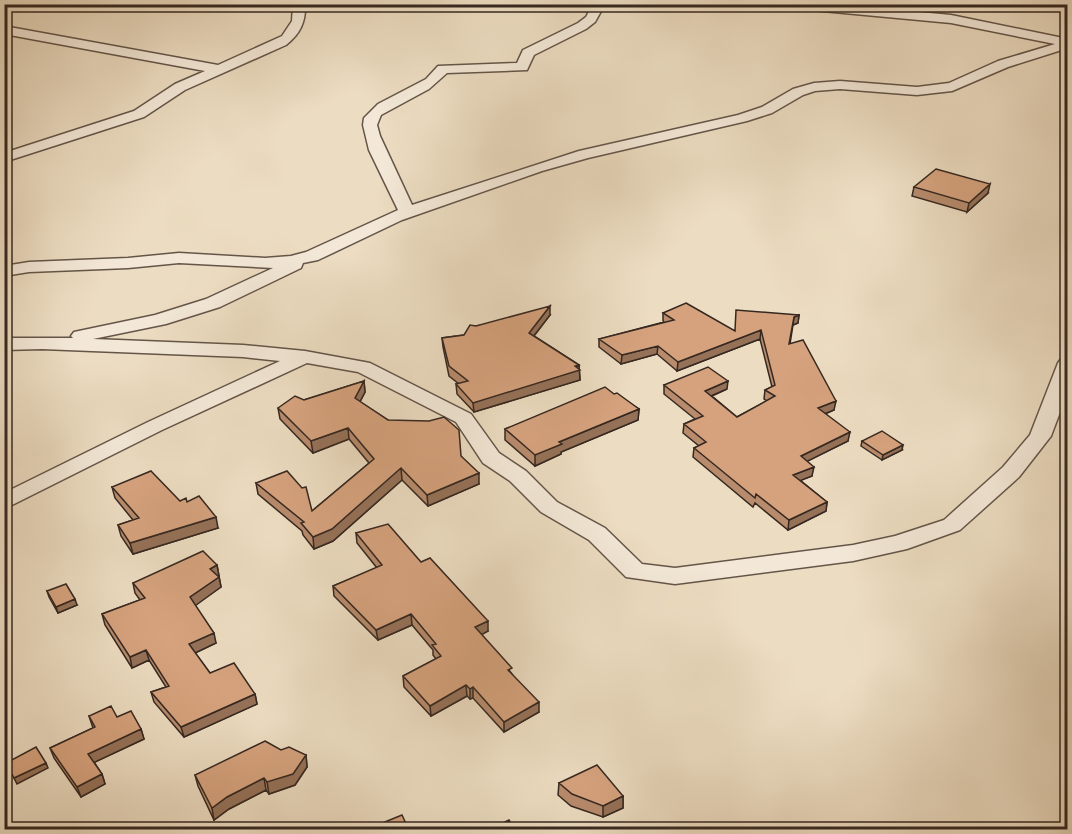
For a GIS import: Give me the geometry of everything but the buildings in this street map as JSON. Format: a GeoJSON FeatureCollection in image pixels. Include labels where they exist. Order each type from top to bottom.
{"type":"FeatureCollection","features":[{"type":"Feature","properties":{"kind":"street"},"geometry":{"type":"LineString","coordinates":[[4,9],[12,4]]}},
{"type":"Feature","properties":{"kind":"street"},"geometry":{"type":"LineString","coordinates":[[4,159],[138,114],[154,106],[180,87],[269,48],[291,35],[300,20],[299,4]]}},
{"type":"Feature","properties":{"kind":"street"},"geometry":{"type":"LineString","coordinates":[[407,212],[375,144],[369,126],[372,118],[381,109],[432,81],[443,69],[522,67],[528,53],[582,26],[591,19],[599,4]]}},
{"type":"Feature","properties":{"kind":"street"},"geometry":{"type":"LineString","coordinates":[[790,4],[960,20],[1068,43]]}},
{"type":"Feature","properties":{"kind":"street"},"geometry":{"type":"LineString","coordinates":[[4,30],[217,69]]}},
{"type":"Feature","properties":{"kind":"street"},"geometry":{"type":"LineString","coordinates":[[42,343],[159,320],[213,303],[375,225],[407,212],[584,154],[742,118],[767,110],[798,92],[814,87],[840,85],[933,91],[952,87],[1003,64],[1047,52],[1068,43]]}},
{"type":"Feature","properties":{"kind":"street"},"geometry":{"type":"LineString","coordinates":[[4,271],[29,267],[128,263],[179,258],[265,262],[291,261],[312,256]]}},
{"type":"Feature","properties":{"kind":"street"},"geometry":{"type":"LineString","coordinates":[[4,344],[42,343],[243,351],[305,357],[363,367],[464,418],[491,458],[518,476],[549,507],[597,534],[635,571],[675,576],[853,553],[899,543],[952,525],[1011,472],[1040,436],[1068,363]]}},
{"type":"Feature","properties":{"kind":"street"},"geometry":{"type":"LineString","coordinates":[[4,502],[155,426],[305,357]]}}]}
